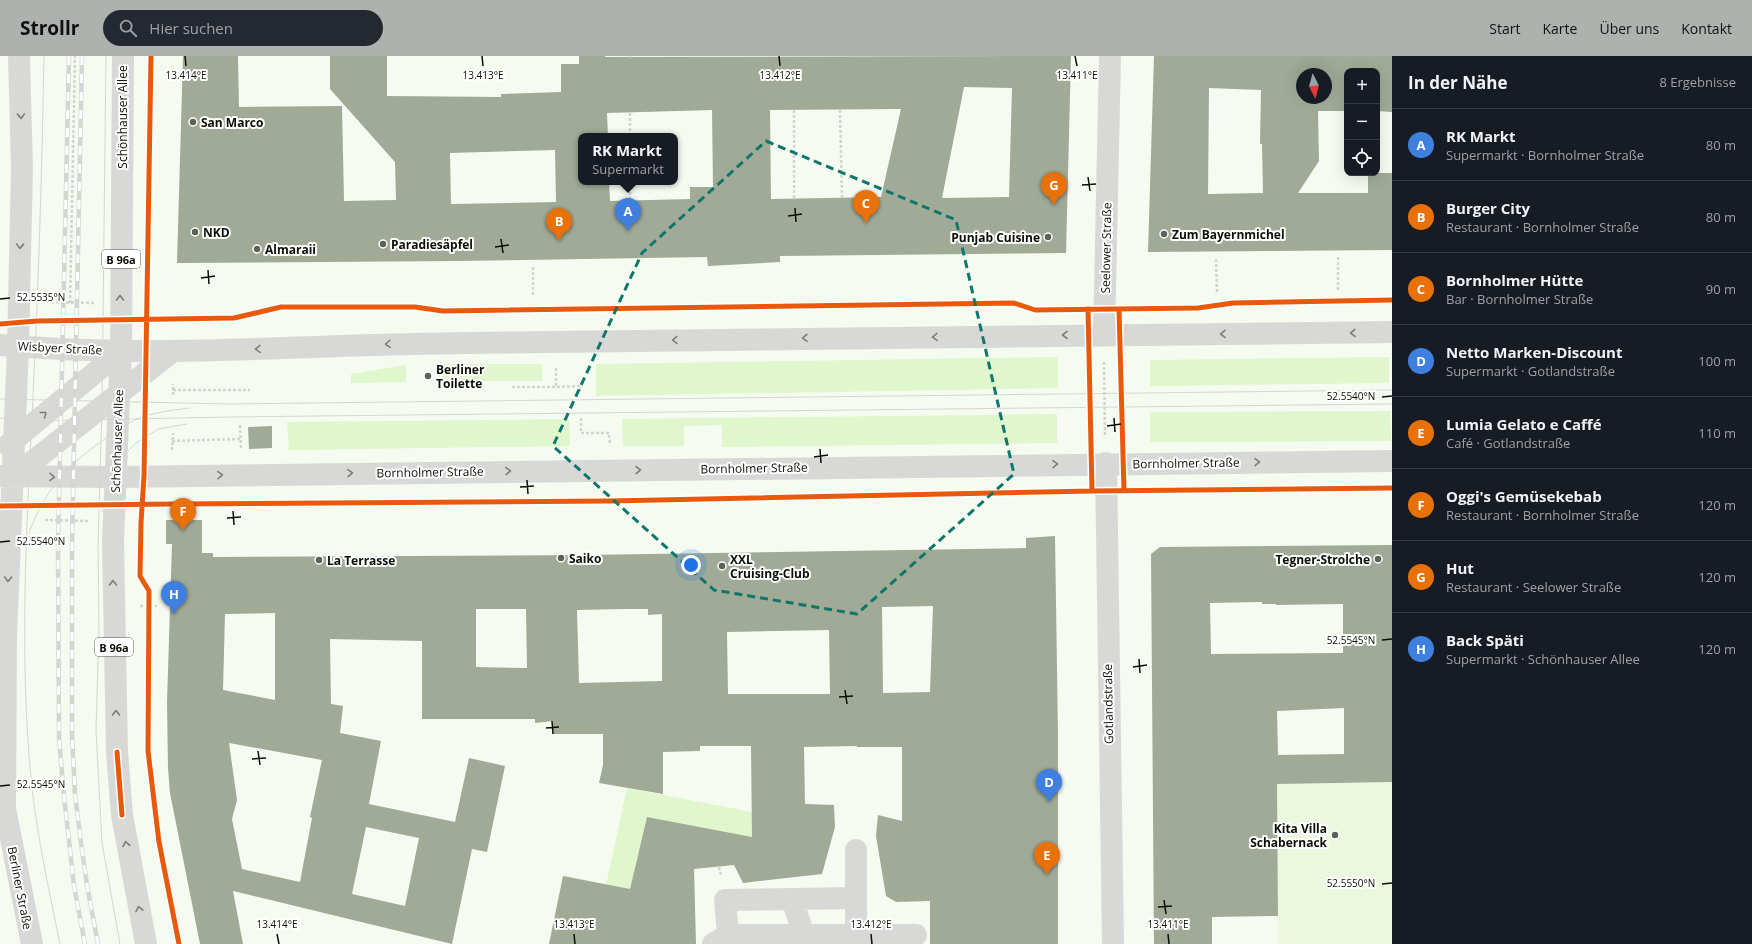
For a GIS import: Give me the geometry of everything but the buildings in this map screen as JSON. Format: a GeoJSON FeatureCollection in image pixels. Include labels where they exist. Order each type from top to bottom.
{"type":"FeatureCollection","features":[{"type":"Feature","properties":{"kind":"main road"},"geometry":{"type":"LineString","coordinates":[[2,809],[6,638],[9,346],[22,168],[19,56]]}},
{"type":"Feature","properties":{"kind":"main road","name":"Schönhauser Allee"},"geometry":{"type":"LineString","coordinates":[[123,56],[121,351],[113,541],[117,752],[122,815],[146,944]]}},
{"type":"Feature","properties":{"kind":"main road","name":"Seelower Straße"},"geometry":{"type":"LineString","coordinates":[[1104,335],[1110,56]]}},
{"type":"Feature","properties":{"kind":"main road"},"geometry":{"type":"LineString","coordinates":[[7,445],[121,351],[200,351],[427,343],[1392,332]]}},
{"type":"Feature","properties":{"kind":"main road","name":"Wisbyer Straße"},"geometry":{"type":"LineString","coordinates":[[9,346],[121,351]]}},
{"type":"Feature","properties":{"kind":"main road"},"geometry":{"type":"LineString","coordinates":[[7,476],[119,394],[173,351]]}},
{"type":"Feature","properties":{"kind":"main road","name":"Bornholmer Straße"},"geometry":{"type":"LineString","coordinates":[[115,476],[1392,461]]}},
{"type":"Feature","properties":{"kind":"main road","name":"Gotlandstraße"},"geometry":{"type":"LineString","coordinates":[[1106,464],[1113,944]]}},
{"type":"Feature","properties":{"kind":"main road"},"geometry":{"type":"LineString","coordinates":[[7,476],[115,476]]}},
{"type":"Feature","properties":{"kind":"main road","name":"Berliner Straße"},"geometry":{"type":"LineString","coordinates":[[2,809],[32,944]]}},
{"type":"Feature","properties":{"kind":"main road"},"geometry":{"type":"LineString","coordinates":[[842,938],[856,898],[856,850]]}},
{"type":"Feature","properties":{"kind":"main road"},"geometry":{"type":"LineString","coordinates":[[856,898],[725,900],[720,940],[806,940],[916,935]]}},
{"type":"Feature","properties":{"kind":"main road"},"geometry":{"type":"LineString","coordinates":[[792,899],[806,940]]}},
{"type":"Feature","properties":{"kind":"path"},"geometry":{"type":"LineString","coordinates":[[70,303],[75,56]]}},
{"type":"Feature","properties":{"kind":"path"},"geometry":{"type":"LineString","coordinates":[[794,110],[794,198]]}},
{"type":"Feature","properties":{"kind":"path"},"geometry":{"type":"LineString","coordinates":[[840,110],[842,198]]}},
{"type":"Feature","properties":{"kind":"path"},"geometry":{"type":"LineString","coordinates":[[630,113],[630,133]]}},
{"type":"Feature","properties":{"kind":"path"},"geometry":{"type":"LineString","coordinates":[[630,185],[630,201]]}},
{"type":"Feature","properties":{"kind":"path"},"geometry":{"type":"LineString","coordinates":[[1338,258],[1338,290]]}},
{"type":"Feature","properties":{"kind":"path"},"geometry":{"type":"LineString","coordinates":[[1216,259],[1217,292]]}},
{"type":"Feature","properties":{"kind":"path"},"geometry":{"type":"LineString","coordinates":[[533,267],[533,297]]}},
{"type":"Feature","properties":{"kind":"path"},"geometry":{"type":"LineString","coordinates":[[43,302],[98,304]]}},
{"type":"Feature","properties":{"kind":"path"},"geometry":{"type":"LineString","coordinates":[[1104,335],[1106,464]]}},
{"type":"Feature","properties":{"kind":"path"},"geometry":{"type":"LineString","coordinates":[[556,364],[556,387]]}},
{"type":"Feature","properties":{"kind":"path"},"geometry":{"type":"LineString","coordinates":[[173,380],[173,396]]}},
{"type":"Feature","properties":{"kind":"path"},"geometry":{"type":"LineString","coordinates":[[512,387],[580,386],[580,391]]}},
{"type":"Feature","properties":{"kind":"path"},"geometry":{"type":"LineString","coordinates":[[173,390],[250,390]]}},
{"type":"Feature","properties":{"kind":"path"},"geometry":{"type":"LineString","coordinates":[[581,418],[581,433],[609,433],[610,446]]}},
{"type":"Feature","properties":{"kind":"path"},"geometry":{"type":"LineString","coordinates":[[240,425],[241,449]]}},
{"type":"Feature","properties":{"kind":"path"},"geometry":{"type":"LineString","coordinates":[[172,454],[173,432]]}},
{"type":"Feature","properties":{"kind":"path"},"geometry":{"type":"LineString","coordinates":[[172,441],[240,439]]}},
{"type":"Feature","properties":{"kind":"path"},"geometry":{"type":"LineString","coordinates":[[45,520],[92,521]]}},
{"type":"Feature","properties":{"kind":"path"},"geometry":{"type":"LineString","coordinates":[[148,599],[148,614]]}},
{"type":"Feature","properties":{"kind":"path"},"geometry":{"type":"LineString","coordinates":[[139,606],[157,606]]}},
{"type":"Feature","properties":{"kind":"highlighted area"},"geometry":{"type":"Polygon","coordinates":[[[766,141],[956,220],[1014,474],[857,614],[714,590],[553,446],[642,253],[766,141]]]}},
{"type":"Feature","properties":{"kind":"shaded area"},"geometry":{"type":"Polygon","coordinates":[[[1058,357],[1058,388],[596,396],[596,364],[1058,357]]]}},
{"type":"Feature","properties":{"kind":"shaded area"},"geometry":{"type":"Polygon","coordinates":[[[1389,357],[1389,383],[1150,386],[1150,360],[1389,357]]]}},
{"type":"Feature","properties":{"kind":"shaded area"},"geometry":{"type":"Polygon","coordinates":[[[441,364],[542,364],[542,381],[442,381],[441,364]]]}},
{"type":"Feature","properties":{"kind":"shaded area"},"geometry":{"type":"Polygon","coordinates":[[[406,365],[406,382],[351,383],[351,374],[406,365]]]}},
{"type":"Feature","properties":{"kind":"shaded area"},"geometry":{"type":"Polygon","coordinates":[[[1390,411],[1391,441],[1150,442],[1150,412],[1390,411]]]}},
{"type":"Feature","properties":{"kind":"shaded area"},"geometry":{"type":"Polygon","coordinates":[[[1057,414],[1057,443],[722,447],[722,425],[684,426],[684,446],[623,446],[622,419],[1057,414]]]}},
{"type":"Feature","properties":{"kind":"shaded area"},"geometry":{"type":"Polygon","coordinates":[[[569,419],[570,446],[289,450],[287,422],[569,419]]]}},
{"type":"Feature","properties":{"kind":"shaded area","name":"Kita Villa Schabernack"},"geometry":{"type":"Polygon","coordinates":[[[1392,782],[1392,944],[1278,944],[1277,784],[1392,782]]]}},
{"type":"Feature","properties":{"kind":"shaded area"},"geometry":{"type":"Polygon","coordinates":[[[627,788],[752,812],[752,837],[647,817],[630,889],[606,885],[627,788]]]}},
{"type":"Feature","properties":{"kind":"tram line"},"geometry":{"type":"LineString","coordinates":[[44,56],[38,283],[26,549],[25,680],[30,767],[35,812],[42,856],[60,944]]}},
{"type":"Feature","properties":{"kind":"tram line"},"geometry":{"type":"LineString","coordinates":[[106,56],[102,407],[98,545],[99,630],[96,730],[102,843],[120,944]]}},
{"type":"Feature","properties":{"kind":"tram line"},"geometry":{"type":"LineString","coordinates":[[0,399],[228,404],[1392,390]]}},
{"type":"Feature","properties":{"kind":"tram line"},"geometry":{"type":"LineString","coordinates":[[0,418],[32,421],[229,417],[1392,404]]}},
{"type":"Feature","properties":{"kind":"tram line"},"geometry":{"type":"LineString","coordinates":[[29,533],[35,517],[51,490],[60,478],[81,457],[124,426],[140,418],[171,410],[190,408]]}},
{"type":"Feature","properties":{"kind":"tram line"},"geometry":{"type":"LineString","coordinates":[[102,512],[121,458],[136,443],[158,429],[187,424]]}},
{"type":"Feature","properties":{"kind":"railway"},"geometry":{"type":"LineString","coordinates":[[69,56],[58,544],[59,737],[74,886],[85,944]]}},
{"type":"Feature","properties":{"kind":"railway"},"geometry":{"type":"LineString","coordinates":[[82,56],[72,543],[72,735],[75,794],[81,843],[98,944]]}},
{"type":"Feature","properties":{"kind":"cycle path"},"geometry":{"type":"LineString","coordinates":[[151,56],[144,476],[140,576],[149,591],[148,751],[159,842],[179,944]]}},
{"type":"Feature","properties":{"kind":"cycle path"},"geometry":{"type":"LineString","coordinates":[[0,324],[37,321],[234,318],[281,307],[415,307],[443,311],[1014,303],[1035,310],[1198,308],[1233,303],[1392,300]]}},
{"type":"Feature","properties":{"kind":"cycle path"},"geometry":{"type":"LineString","coordinates":[[1088,309],[1092,491]]}},
{"type":"Feature","properties":{"kind":"cycle path"},"geometry":{"type":"LineString","coordinates":[[1119,309],[1124,491]]}},
{"type":"Feature","properties":{"kind":"cycle path"},"geometry":{"type":"LineString","coordinates":[[0,506],[610,501],[1092,491],[1392,488]]}},
{"type":"Feature","properties":{"kind":"cycle path"},"geometry":{"type":"LineString","coordinates":[[117,752],[122,815]]}},
{"type":"Feature","properties":{"kind":"place","name":"San Marco"},"geometry":{"type":"Point","coordinates":[193,122]}},
{"type":"Feature","properties":{"kind":"place","name":"Hut"},"geometry":{"type":"Point","coordinates":[1054,205]}},
{"type":"Feature","properties":{"kind":"place","name":"Bornholmer Hütte"},"geometry":{"type":"Point","coordinates":[866,223]}},
{"type":"Feature","properties":{"kind":"place","name":"RK Markt"},"geometry":{"type":"Point","coordinates":[628,231]}},
{"type":"Feature","properties":{"kind":"place","name":"NKD"},"geometry":{"type":"Point","coordinates":[195,232]}},
{"type":"Feature","properties":{"kind":"place","name":"Zum Bayernmichel"},"geometry":{"type":"Point","coordinates":[1164,234]}},
{"type":"Feature","properties":{"kind":"place","name":"Punjab Cuisine"},"geometry":{"type":"Point","coordinates":[1048,237]}},
{"type":"Feature","properties":{"kind":"place","name":"Burger City"},"geometry":{"type":"Point","coordinates":[559,241]}},
{"type":"Feature","properties":{"kind":"place","name":"Paradiesäpfel"},"geometry":{"type":"Point","coordinates":[383,244]}},
{"type":"Feature","properties":{"kind":"place","name":"Almaraii"},"geometry":{"type":"Point","coordinates":[257,249]}},
{"type":"Feature","properties":{"kind":"place","name":"Berliner Toilette"},"geometry":{"type":"Point","coordinates":[428,376]}},
{"type":"Feature","properties":{"kind":"place","name":"Oggi's Gemüsekebab"},"geometry":{"type":"Point","coordinates":[183,531]}},
{"type":"Feature","properties":{"kind":"place","name":"Saiko"},"geometry":{"type":"Point","coordinates":[561,558]}},
{"type":"Feature","properties":{"kind":"place","name":"Tegner-Strolche"},"geometry":{"type":"Point","coordinates":[1378,559]}},
{"type":"Feature","properties":{"kind":"place","name":"La Terrasse"},"geometry":{"type":"Point","coordinates":[319,560]}},
{"type":"Feature","properties":{"kind":"place","name":"XXL Cruising-Club"},"geometry":{"type":"Point","coordinates":[722,566]}},
{"type":"Feature","properties":{"kind":"place","name":"Back Späti"},"geometry":{"type":"Point","coordinates":[174,614]}},
{"type":"Feature","properties":{"kind":"place","name":"Netto Marken-Discount"},"geometry":{"type":"Point","coordinates":[1049,802]}},
{"type":"Feature","properties":{"kind":"place","name":"Kita Villa Schabernack"},"geometry":{"type":"Point","coordinates":[1335,835]}},
{"type":"Feature","properties":{"kind":"place","name":"Lumia Gelato e Caffé"},"geometry":{"type":"Point","coordinates":[1047,875]}}]}
